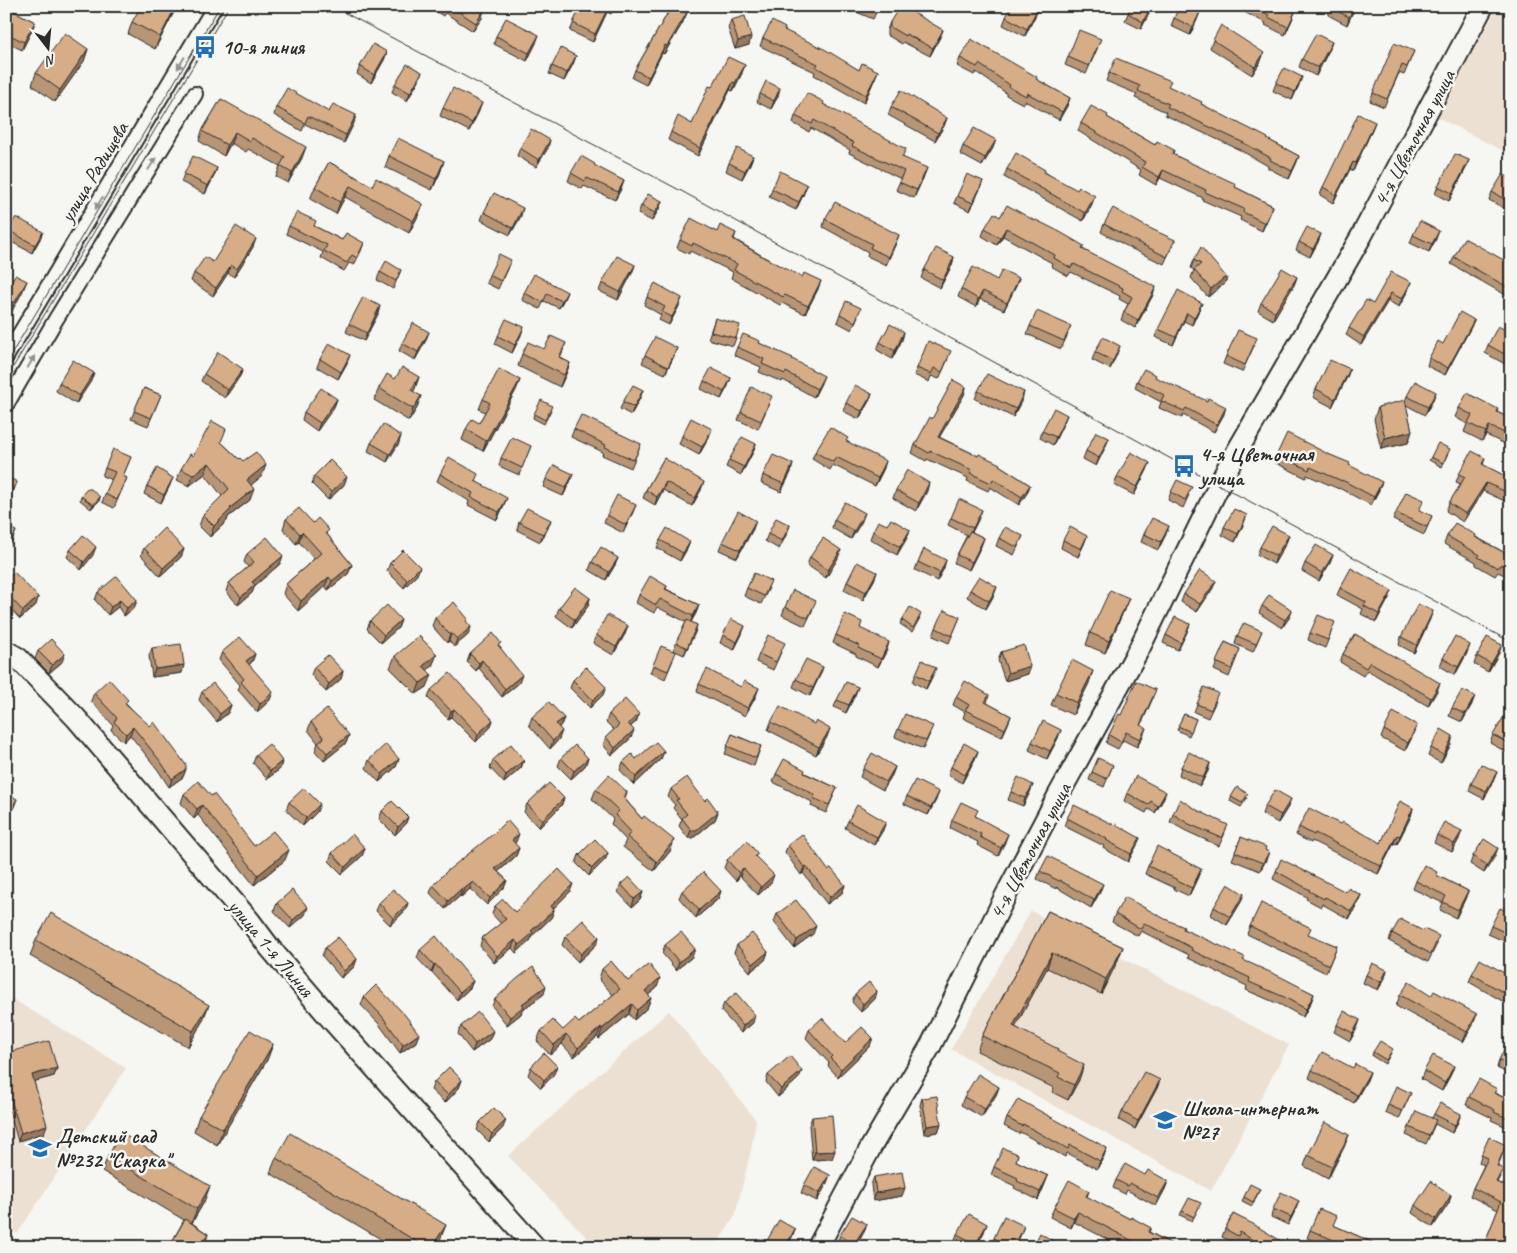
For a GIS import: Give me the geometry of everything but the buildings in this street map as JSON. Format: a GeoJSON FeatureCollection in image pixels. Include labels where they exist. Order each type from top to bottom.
{"type":"FeatureCollection","features":[{"type":"Feature","properties":{"kind":"street","name":"улица Радищева"},"geometry":{"type":"LineString","coordinates":[[6,357],[215,6]]}},
{"type":"Feature","properties":{"kind":"street","name":"4-я Цветочная улица"},"geometry":{"type":"LineString","coordinates":[[818,1247],[874,1142],[932,1045],[1018,871],[1139,649],[1228,467],[1362,235],[1483,6]]}},
{"type":"Feature","properties":{"kind":"street"},"geometry":{"type":"LineString","coordinates":[[6,405],[56,319],[195,94]]}},
{"type":"Feature","properties":{"kind":"street","name":"улица 1-я Линия"},"geometry":{"type":"LineString","coordinates":[[6,651],[18,658],[76,718],[249,920],[270,948],[330,1018],[535,1247]]}},
{"type":"Feature","properties":{"kind":"shaded area"},"geometry":{"type":"Polygon","coordinates":[[[1498,6],[1511,6],[1511,155],[1437,117],[1498,6]]]}},
{"type":"Feature","properties":{"kind":"shaded area","name":"Школа-интернат №27"},"geometry":{"type":"Polygon","coordinates":[[[1031,911],[1289,1045],[1211,1191],[951,1049],[1031,911]]]}},
{"type":"Feature","properties":{"kind":"shaded area","name":"Детский сад №232 \"Сказка\""},"geometry":{"type":"Polygon","coordinates":[[[6,995],[126,1068],[17,1234],[6,1227],[6,995]]]}},
{"type":"Feature","properties":{"kind":"shaded area"},"geometry":{"type":"Polygon","coordinates":[[[669,1011],[756,1120],[751,1150],[735,1216],[715,1247],[596,1247],[508,1156],[669,1011]]]}},
{"type":"Feature","properties":{"kind":"tram line"},"geometry":{"type":"LineString","coordinates":[[6,363],[220,6]]}},
{"type":"Feature","properties":{"kind":"tram line"},"geometry":{"type":"LineString","coordinates":[[6,379],[229,6]]}},
{"type":"Feature","properties":{"kind":"tram line"},"geometry":{"type":"LineString","coordinates":[[332,6],[685,193],[1184,466],[1511,642]]}},
{"type":"Feature","properties":{"kind":"place","name":"10-я линия"},"geometry":{"type":"Point","coordinates":[205,47]}},
{"type":"Feature","properties":{"kind":"place","name":"4-я Цветочная улица"},"geometry":{"type":"Point","coordinates":[1184,466]}},
{"type":"Feature","properties":{"kind":"place","name":"Школа-интернат №27"},"geometry":{"type":"Point","coordinates":[1165,1120]}},
{"type":"Feature","properties":{"kind":"place","name":"Детский сад №232 \"Сказка\""},"geometry":{"type":"Point","coordinates":[40,1148]}}]}
